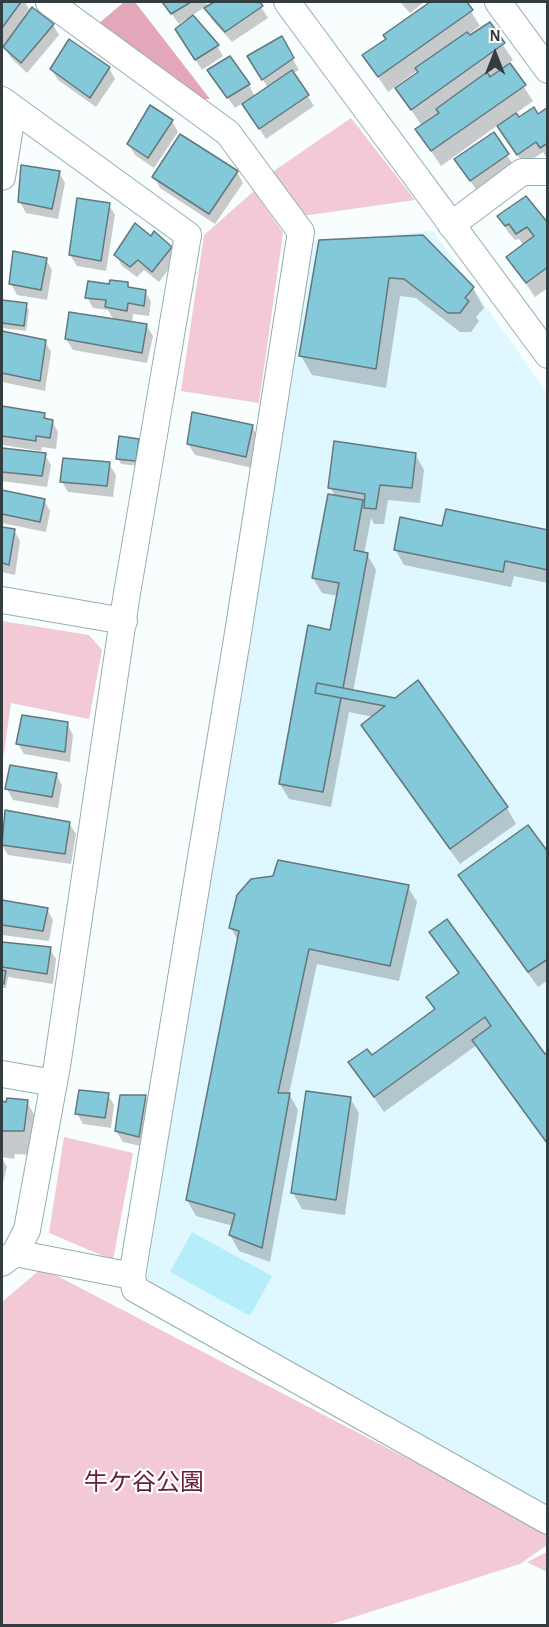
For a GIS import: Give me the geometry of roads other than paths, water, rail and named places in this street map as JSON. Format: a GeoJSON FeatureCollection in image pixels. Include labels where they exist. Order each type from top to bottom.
{"type":"FeatureCollection","features":[{"type":"Feature","properties":{"kind":"street"},"geometry":{"type":"LineString","coordinates":[[49,2],[228,133],[301,232],[238,633],[132,1276],[135,1289],[548,1521]]}},
{"type":"Feature","properties":{"kind":"street"},"geometry":{"type":"LineString","coordinates":[[287,2],[548,355]]}},
{"type":"Feature","properties":{"kind":"street"},"geometry":{"type":"LineString","coordinates":[[498,2],[548,70]]}},
{"type":"Feature","properties":{"kind":"street"},"geometry":{"type":"LineString","coordinates":[[7,104],[188,235],[124,621],[54,1083],[27,1230],[8,1258],[132,1276]]}},
{"type":"Feature","properties":{"kind":"street"},"geometry":{"type":"LineString","coordinates":[[2,177],[7,104]]}},
{"type":"Feature","properties":{"kind":"street"},"geometry":{"type":"LineString","coordinates":[[449,222],[522,172],[548,172]]}},
{"type":"Feature","properties":{"kind":"street"},"geometry":{"type":"LineString","coordinates":[[2,600],[124,621]]}},
{"type":"Feature","properties":{"kind":"street"},"geometry":{"type":"LineString","coordinates":[[2,1074],[54,1083]]}},
{"type":"Feature","properties":{"kind":"water"},"geometry":{"type":"Polygon","coordinates":[[[192,1232],[272,1276],[250,1316],[170,1272],[192,1232]]]}},
{"type":"Feature","properties":{"kind":"park label","name":"牛ケ谷公園"},"geometry":{"type":"Point","coordinates":[144,1483]}}]}
